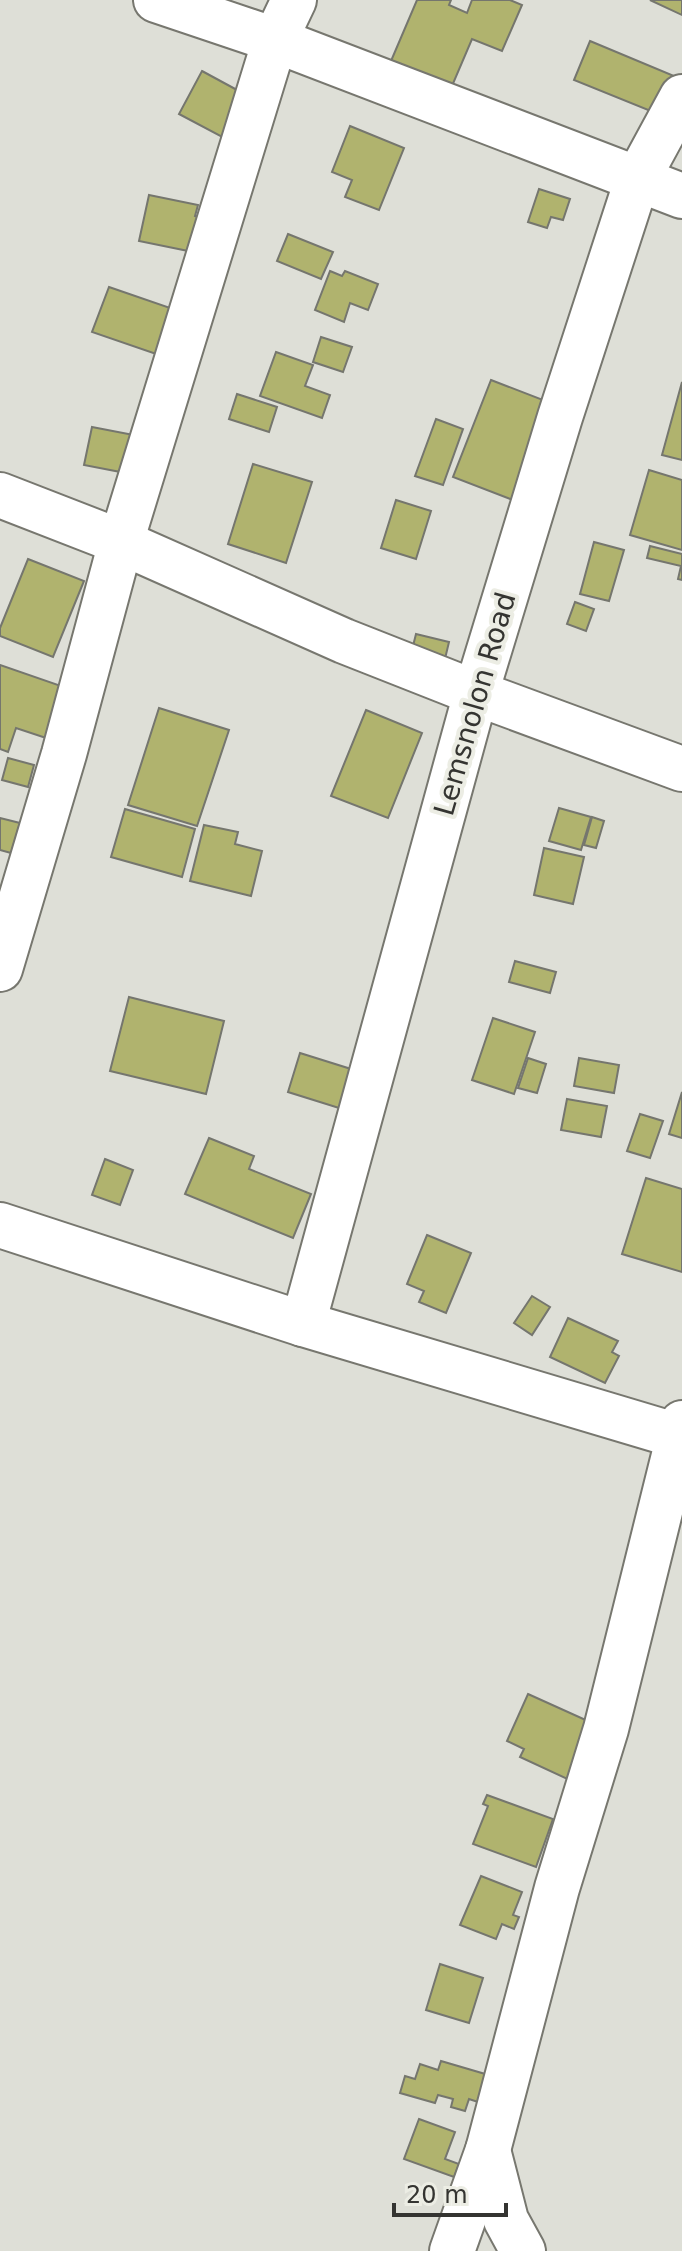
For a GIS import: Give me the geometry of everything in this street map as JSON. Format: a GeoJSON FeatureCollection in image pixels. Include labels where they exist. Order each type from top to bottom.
{"type":"FeatureCollection","features":[{"type":"Feature","properties":{"kind":"street"},"geometry":{"type":"LineString","coordinates":[[156,0],[275,40],[682,196]]}},
{"type":"Feature","properties":{"kind":"street"},"geometry":{"type":"LineString","coordinates":[[0,969],[64,754],[121,542],[275,40],[294,0]]}},
{"type":"Feature","properties":{"kind":"street","name":"Lemsnolon Road"},"geometry":{"type":"LineString","coordinates":[[303,1324],[476,693],[560,417],[637,180],[682,97]]}},
{"type":"Feature","properties":{"kind":"street"},"geometry":{"type":"LineString","coordinates":[[0,495],[121,542],[344,641],[682,769]]}},
{"type":"Feature","properties":{"kind":"street"},"geometry":{"type":"LineString","coordinates":[[0,1225],[303,1324],[680,1430],[606,1729],[557,1888],[488,2150],[452,2251]]}},
{"type":"Feature","properties":{"kind":"street"},"geometry":{"type":"LineString","coordinates":[[488,2150],[506,2220],[523,2251]]}},
{"type":"Feature","properties":{"kind":"building"},"geometry":{"type":"Polygon","coordinates":[[[417,0],[451,0],[449,5],[467,13],[472,0],[510,0],[522,5],[502,51],[472,39],[449,93],[388,68],[417,0]]]}},
{"type":"Feature","properties":{"kind":"building"},"geometry":{"type":"Polygon","coordinates":[[[650,0],[682,0],[682,15],[650,0]]]}},
{"type":"Feature","properties":{"kind":"building"},"geometry":{"type":"Polygon","coordinates":[[[590,41],[674,76],[658,114],[574,80],[590,41]]]}},
{"type":"Feature","properties":{"kind":"building"},"geometry":{"type":"Polygon","coordinates":[[[202,71],[250,97],[226,139],[179,114],[202,71]]]}},
{"type":"Feature","properties":{"kind":"building"},"geometry":{"type":"Polygon","coordinates":[[[350,126],[404,148],[379,210],[345,197],[352,180],[332,172],[350,126]]]}},
{"type":"Feature","properties":{"kind":"building"},"geometry":{"type":"Polygon","coordinates":[[[539,189],[570,199],[563,220],[551,217],[547,228],[528,222],[539,189]]]}},
{"type":"Feature","properties":{"kind":"building"},"geometry":{"type":"Polygon","coordinates":[[[149,195],[198,205],[195,216],[211,220],[203,254],[139,241],[149,195]]]}},
{"type":"Feature","properties":{"kind":"building"},"geometry":{"type":"Polygon","coordinates":[[[288,234],[333,252],[321,279],[277,261],[288,234]]]}},
{"type":"Feature","properties":{"kind":"building"},"geometry":{"type":"Polygon","coordinates":[[[330,271],[342,276],[345,271],[378,284],[368,310],[350,303],[344,322],[315,310],[330,271]]]}},
{"type":"Feature","properties":{"kind":"building"},"geometry":{"type":"Polygon","coordinates":[[[109,287],[179,311],[162,356],[92,332],[109,287]]]}},
{"type":"Feature","properties":{"kind":"building"},"geometry":{"type":"Polygon","coordinates":[[[321,337],[352,347],[343,372],[313,362],[321,337]]]}},
{"type":"Feature","properties":{"kind":"building"},"geometry":{"type":"Polygon","coordinates":[[[276,352],[313,365],[305,386],[330,395],[322,418],[260,396],[276,352]]]}},
{"type":"Feature","properties":{"kind":"building"},"geometry":{"type":"Polygon","coordinates":[[[491,380],[556,405],[518,502],[453,477],[491,380]]]}},
{"type":"Feature","properties":{"kind":"building"},"geometry":{"type":"Polygon","coordinates":[[[682,382],[682,460],[662,455],[682,382]]]}},
{"type":"Feature","properties":{"kind":"building"},"geometry":{"type":"Polygon","coordinates":[[[237,394],[277,407],[269,432],[229,419],[237,394]]]}},
{"type":"Feature","properties":{"kind":"building"},"geometry":{"type":"Polygon","coordinates":[[[436,419],[463,429],[443,485],[415,476],[436,419]]]}},
{"type":"Feature","properties":{"kind":"building"},"geometry":{"type":"Polygon","coordinates":[[[92,427],[144,437],[136,475],[84,465],[92,427]]]}},
{"type":"Feature","properties":{"kind":"building"},"geometry":{"type":"Polygon","coordinates":[[[253,464],[312,482],[286,563],[228,544],[253,464]]]}},
{"type":"Feature","properties":{"kind":"building"},"geometry":{"type":"Polygon","coordinates":[[[649,470],[682,480],[682,550],[630,535],[649,470]]]}},
{"type":"Feature","properties":{"kind":"building"},"geometry":{"type":"Polygon","coordinates":[[[396,500],[431,511],[416,559],[381,548],[396,500]]]}},
{"type":"Feature","properties":{"kind":"building"},"geometry":{"type":"Polygon","coordinates":[[[594,542],[624,550],[609,601],[580,594],[594,542]]]}},
{"type":"Feature","properties":{"kind":"building"},"geometry":{"type":"Polygon","coordinates":[[[650,546],[682,554],[682,580],[678,579],[681,566],[647,558],[650,546]]]}},
{"type":"Feature","properties":{"kind":"building"},"geometry":{"type":"Polygon","coordinates":[[[28,559],[84,581],[53,657],[0,636],[0,628],[28,559]]]}},
{"type":"Feature","properties":{"kind":"building"},"geometry":{"type":"Polygon","coordinates":[[[575,602],[594,609],[586,631],[567,624],[575,602]]]}},
{"type":"Feature","properties":{"kind":"building"},"geometry":{"type":"Polygon","coordinates":[[[416,634],[449,642],[444,663],[411,654],[416,634]]]}},
{"type":"Feature","properties":{"kind":"building"},"geometry":{"type":"Polygon","coordinates":[[[0,665],[64,687],[46,738],[16,728],[8,752],[0,749],[0,665]]]}},
{"type":"Feature","properties":{"kind":"building"},"geometry":{"type":"Polygon","coordinates":[[[159,708],[229,730],[197,826],[128,805],[159,708]]]}},
{"type":"Feature","properties":{"kind":"building"},"geometry":{"type":"Polygon","coordinates":[[[366,710],[422,733],[388,818],[331,796],[366,710]]]}},
{"type":"Feature","properties":{"kind":"building"},"geometry":{"type":"Polygon","coordinates":[[[8,758],[34,765],[28,787],[2,780],[8,758]]]}},
{"type":"Feature","properties":{"kind":"building"},"geometry":{"type":"Polygon","coordinates":[[[559,808],[591,817],[581,850],[549,841],[559,808]]]}},
{"type":"Feature","properties":{"kind":"building"},"geometry":{"type":"Polygon","coordinates":[[[125,809],[195,829],[182,877],[111,857],[125,809]]]}},
{"type":"Feature","properties":{"kind":"building"},"geometry":{"type":"Polygon","coordinates":[[[592,817],[604,821],[596,848],[584,845],[592,817]]]}},
{"type":"Feature","properties":{"kind":"building"},"geometry":{"type":"Polygon","coordinates":[[[0,818],[20,823],[11,853],[0,850],[0,818]]]}},
{"type":"Feature","properties":{"kind":"building"},"geometry":{"type":"Polygon","coordinates":[[[204,825],[238,832],[235,844],[262,851],[251,896],[190,881],[204,825]]]}},
{"type":"Feature","properties":{"kind":"building"},"geometry":{"type":"Polygon","coordinates":[[[544,848],[584,857],[573,904],[534,895],[544,848]]]}},
{"type":"Feature","properties":{"kind":"building"},"geometry":{"type":"Polygon","coordinates":[[[515,961],[556,972],[550,993],[509,982],[515,961]]]}},
{"type":"Feature","properties":{"kind":"building"},"geometry":{"type":"Polygon","coordinates":[[[129,997],[224,1021],[206,1094],[110,1071],[129,997]]]}},
{"type":"Feature","properties":{"kind":"building"},"geometry":{"type":"Polygon","coordinates":[[[493,1018],[535,1032],[514,1094],[472,1080],[493,1018]]]}},
{"type":"Feature","properties":{"kind":"building"},"geometry":{"type":"Polygon","coordinates":[[[300,1053],[351,1069],[339,1108],[288,1092],[300,1053]]]}},
{"type":"Feature","properties":{"kind":"building"},"geometry":{"type":"Polygon","coordinates":[[[528,1058],[546,1064],[537,1093],[518,1088],[528,1058]]]}},
{"type":"Feature","properties":{"kind":"building"},"geometry":{"type":"Polygon","coordinates":[[[579,1058],[619,1065],[614,1093],[574,1086],[579,1058]]]}},
{"type":"Feature","properties":{"kind":"building"},"geometry":{"type":"Polygon","coordinates":[[[682,1092],[682,1138],[669,1134],[682,1092]]]}},
{"type":"Feature","properties":{"kind":"building"},"geometry":{"type":"Polygon","coordinates":[[[567,1099],[607,1106],[601,1137],[561,1130],[567,1099]]]}},
{"type":"Feature","properties":{"kind":"building"},"geometry":{"type":"Polygon","coordinates":[[[640,1114],[663,1121],[650,1158],[627,1151],[640,1114]]]}},
{"type":"Feature","properties":{"kind":"building"},"geometry":{"type":"Polygon","coordinates":[[[209,1138],[254,1156],[249,1169],[311,1194],[293,1238],[185,1194],[209,1138]]]}},
{"type":"Feature","properties":{"kind":"building"},"geometry":{"type":"Polygon","coordinates":[[[105,1159],[133,1170],[120,1205],[92,1195],[105,1159]]]}},
{"type":"Feature","properties":{"kind":"building"},"geometry":{"type":"Polygon","coordinates":[[[646,1178],[682,1189],[682,1272],[622,1254],[646,1178]]]}},
{"type":"Feature","properties":{"kind":"building"},"geometry":{"type":"Polygon","coordinates":[[[427,1235],[471,1253],[446,1313],[419,1302],[424,1291],[407,1284],[427,1235]]]}},
{"type":"Feature","properties":{"kind":"building"},"geometry":{"type":"Polygon","coordinates":[[[532,1296],[550,1307],[532,1335],[514,1323],[532,1296]]]}},
{"type":"Feature","properties":{"kind":"building"},"geometry":{"type":"Polygon","coordinates":[[[568,1318],[618,1341],[612,1352],[619,1356],[605,1383],[550,1357],[568,1318]]]}},
{"type":"Feature","properties":{"kind":"building"},"geometry":{"type":"Polygon","coordinates":[[[528,1694],[599,1726],[574,1782],[520,1757],[524,1749],[507,1741],[528,1694]]]}},
{"type":"Feature","properties":{"kind":"building"},"geometry":{"type":"Polygon","coordinates":[[[487,1795],[553,1819],[536,1867],[473,1844],[488,1806],[483,1804],[487,1795]]]}},
{"type":"Feature","properties":{"kind":"building"},"geometry":{"type":"Polygon","coordinates":[[[481,1876],[522,1892],[513,1915],[519,1917],[514,1929],[502,1924],[496,1939],[460,1925],[481,1876]]]}},
{"type":"Feature","properties":{"kind":"building"},"geometry":{"type":"Polygon","coordinates":[[[440,1964],[483,1978],[469,2023],[426,2010],[440,1964]]]}},
{"type":"Feature","properties":{"kind":"building"},"geometry":{"type":"Polygon","coordinates":[[[441,2061],[492,2076],[484,2104],[469,2099],[465,2111],[451,2107],[453,2099],[438,2095],[435,2103],[400,2093],[405,2076],[415,2079],[420,2064],[438,2070],[441,2061]]]}},
{"type":"Feature","properties":{"kind":"building"},"geometry":{"type":"Polygon","coordinates":[[[419,2119],[455,2132],[445,2159],[459,2164],[454,2177],[404,2159],[419,2119]]]}}]}
